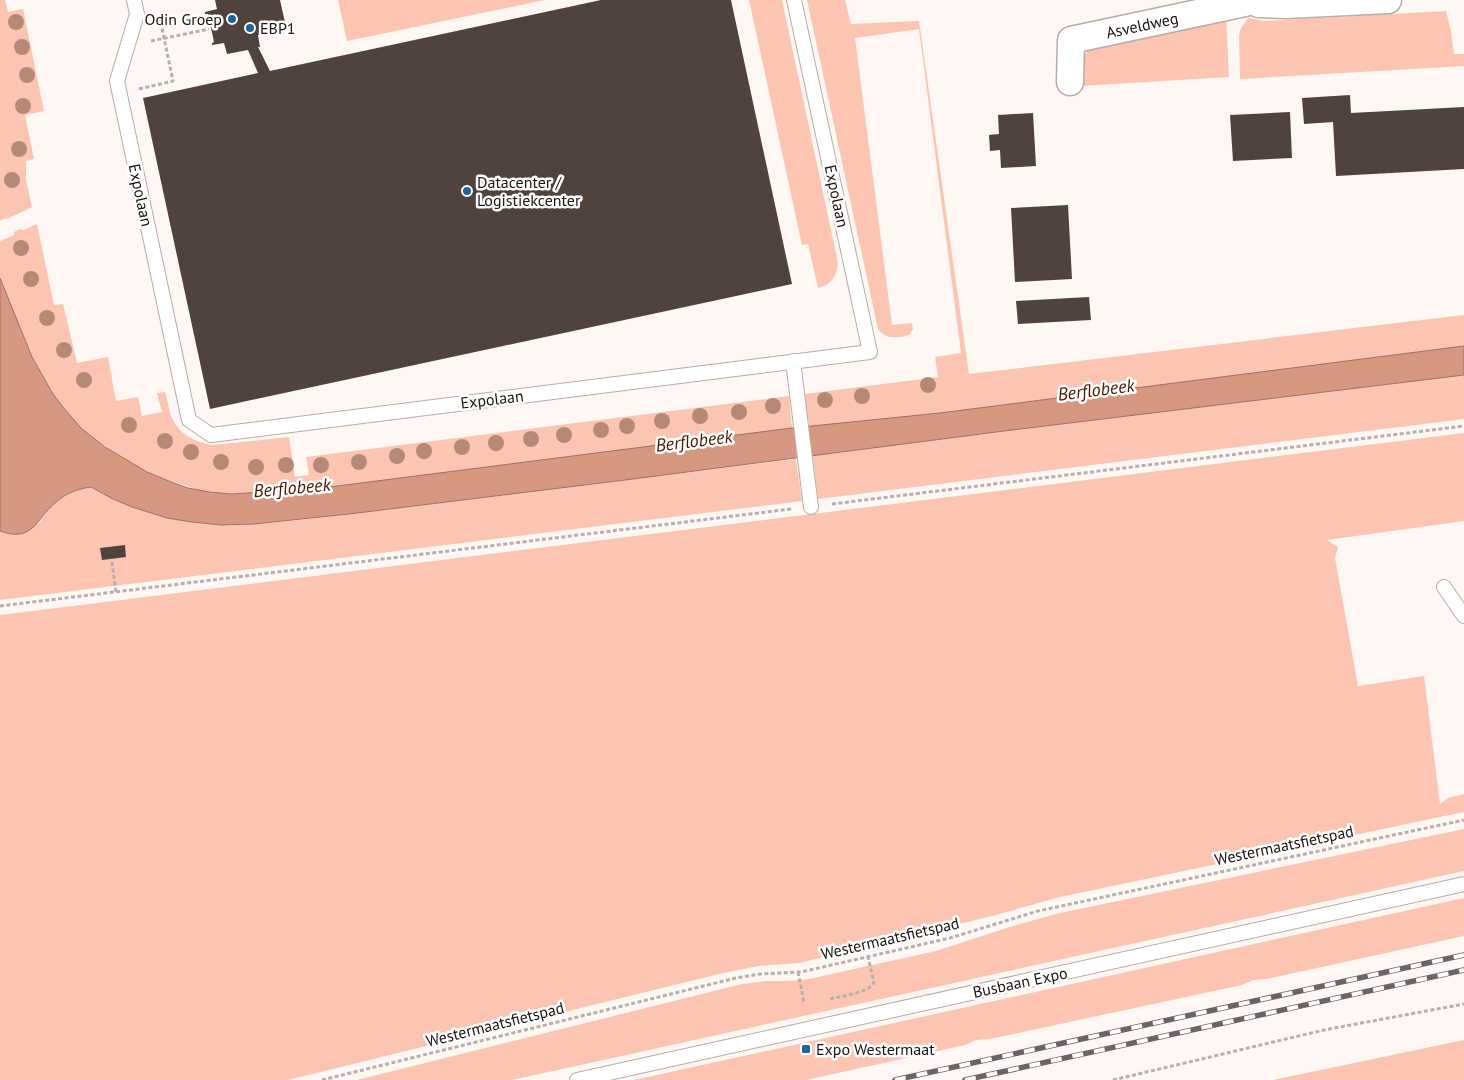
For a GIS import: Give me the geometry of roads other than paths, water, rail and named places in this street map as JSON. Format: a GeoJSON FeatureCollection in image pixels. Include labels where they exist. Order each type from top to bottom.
{"type":"FeatureCollection","features":[{"type":"Feature","properties":{"kind":"street","name":"Asveldweg"},"geometry":{"type":"LineString","coordinates":[[1070,82],[1071,40],[1253,1],[1259,4],[1287,5],[1388,0]]}},
{"type":"Feature","properties":{"kind":"lane","name":"Expolaan"},"geometry":{"type":"LineString","coordinates":[[134,0],[137,14],[117,81],[189,420],[211,434],[870,352],[794,0]]}},
{"type":"Feature","properties":{"kind":"lane"},"geometry":{"type":"LineString","coordinates":[[793,361],[811,507]]}},
{"type":"Feature","properties":{"kind":"lane"},"geometry":{"type":"LineString","coordinates":[[1444,587],[1464,616]]}},
{"type":"Feature","properties":{"kind":"lane","name":"Busbaan Expo"},"geometry":{"type":"LineString","coordinates":[[577,1080],[1464,884]]}},
{"type":"Feature","properties":{"kind":"water","name":"Berflobeek"},"geometry":{"type":"Polygon","coordinates":[[[0,278],[32,357],[53,394],[81,428],[105,447],[147,472],[188,488],[231,494],[314,489],[792,428],[940,413],[1464,346],[1464,375],[349,514],[254,524],[221,525],[167,518],[132,507],[91,487],[76,490],[63,497],[27,532],[11,534],[0,531],[0,278]]]}},
{"type":"Feature","properties":{"kind":"railway"},"geometry":{"type":"LineString","coordinates":[[895,1080],[1464,955]]}},
{"type":"Feature","properties":{"kind":"railway"},"geometry":{"type":"LineString","coordinates":[[965,1080],[1464,970]]}},
{"type":"Feature","properties":{"kind":"place","name":"Odin Groep"},"geometry":{"type":"Point","coordinates":[232,19]}},
{"type":"Feature","properties":{"kind":"place","name":"EBP1"},"geometry":{"type":"Point","coordinates":[250,28]}},
{"type":"Feature","properties":{"kind":"place","name":"Datacenter / Logistiekcenter"},"geometry":{"type":"Point","coordinates":[467,191]}},
{"type":"Feature","properties":{"kind":"place","name":"Expo Westermaat"},"geometry":{"type":"Point","coordinates":[806,1049]}}]}
